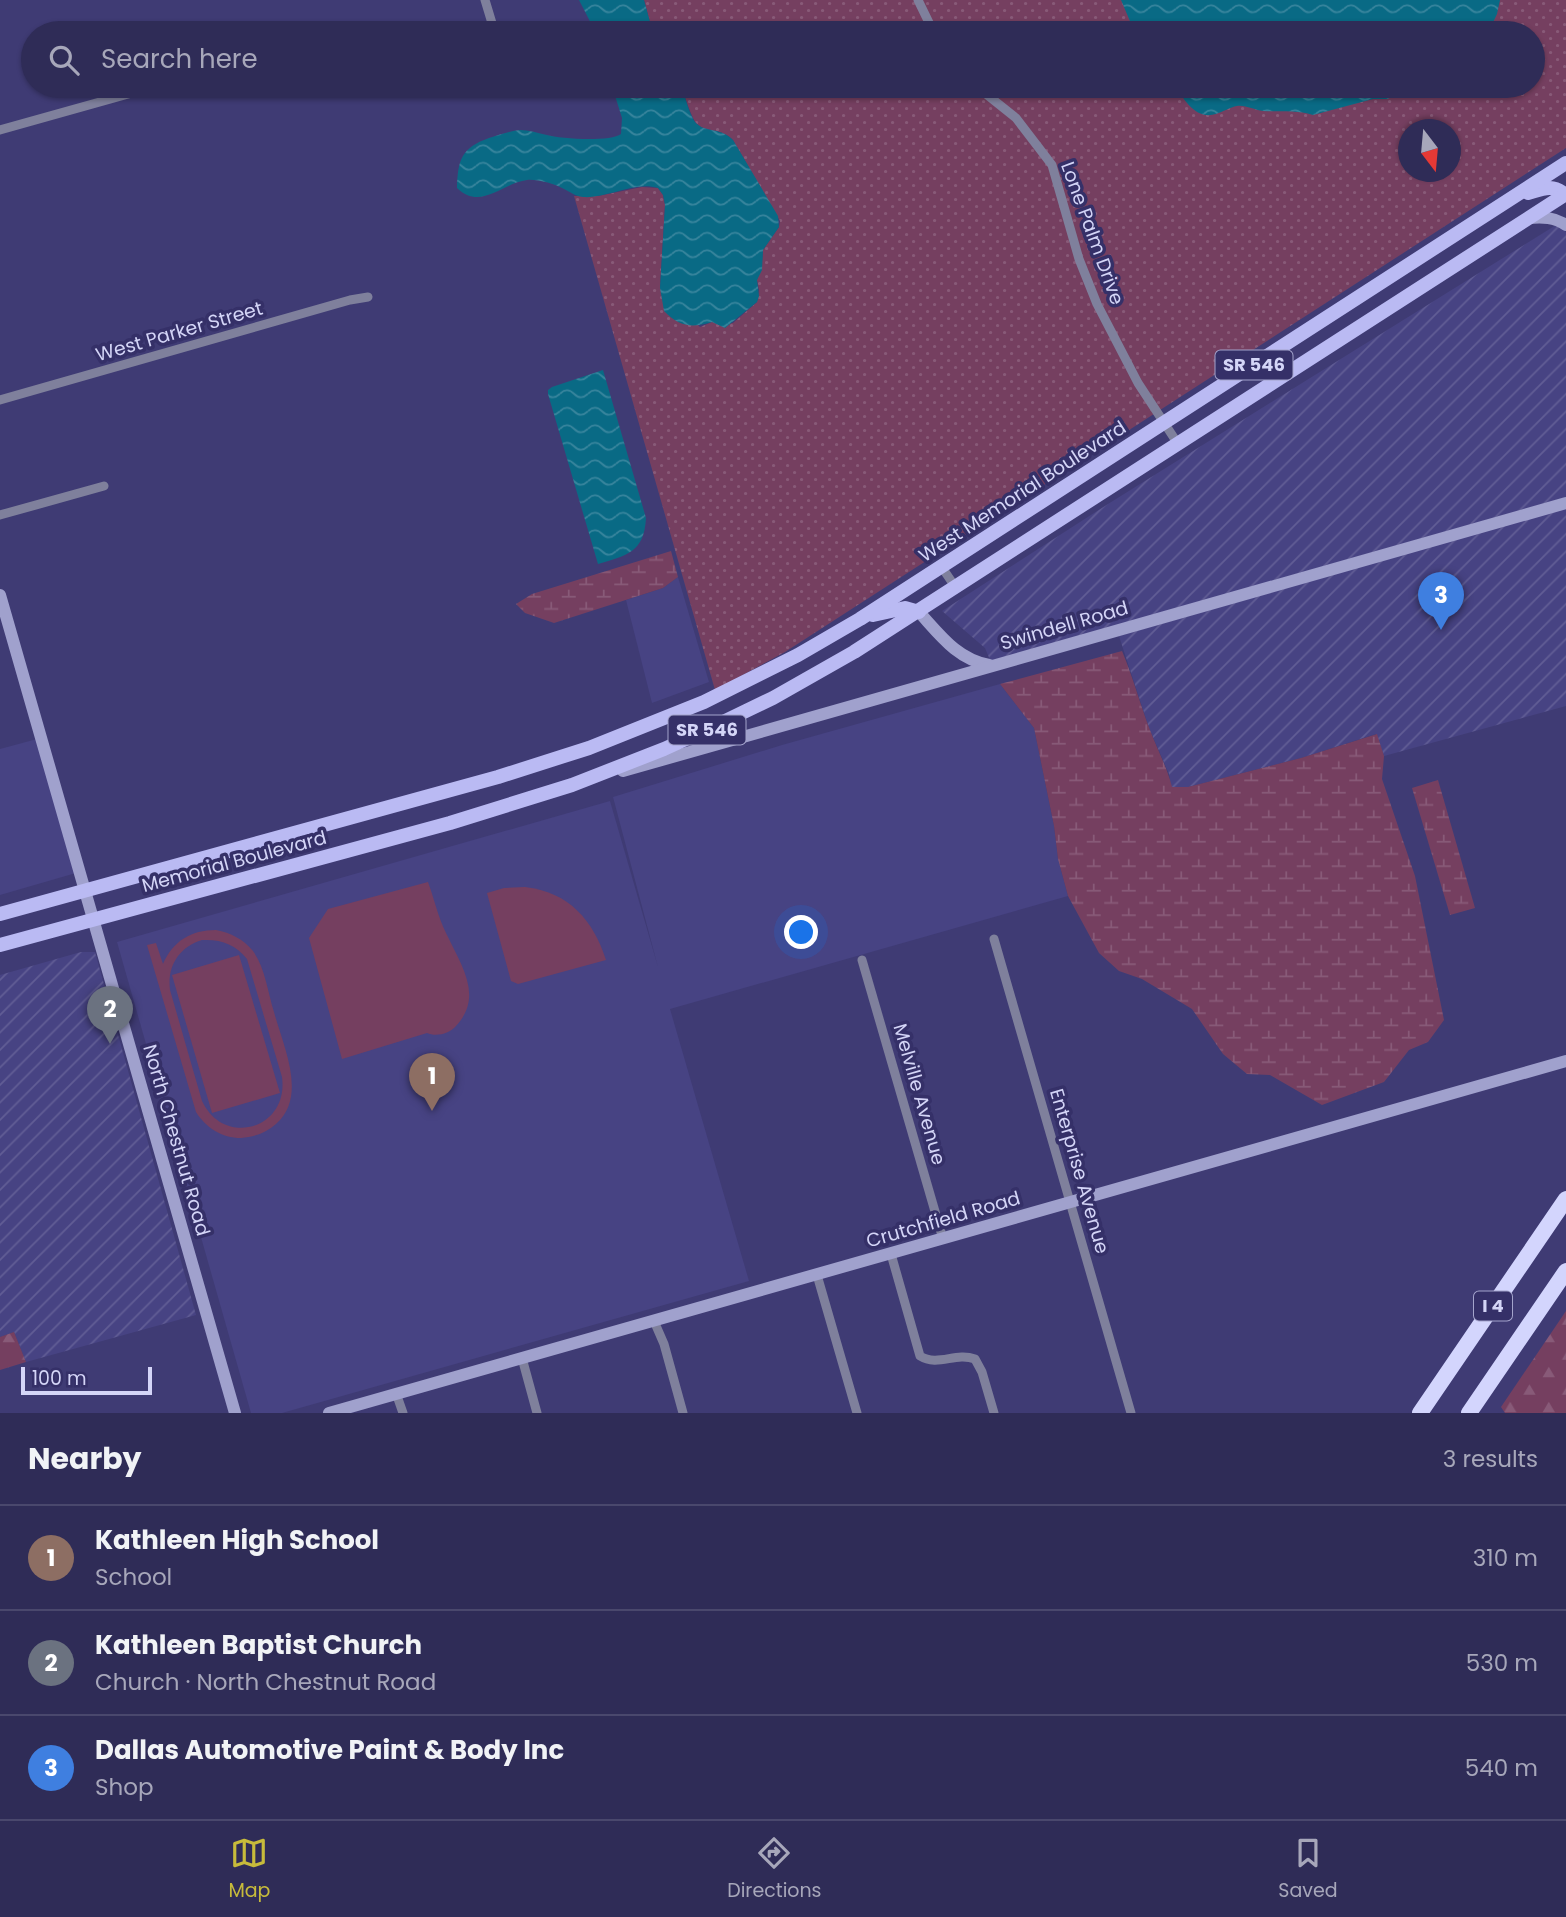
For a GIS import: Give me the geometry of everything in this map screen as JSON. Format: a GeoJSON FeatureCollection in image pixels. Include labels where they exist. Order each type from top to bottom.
{"type":"FeatureCollection","features":[{"type":"Feature","properties":{"kind":"highway","name":"I 4"},"geometry":{"type":"LineString","coordinates":[[1420,1413],[1566,1199]]}},
{"type":"Feature","properties":{"kind":"highway","name":"I 4"},"geometry":{"type":"LineString","coordinates":[[1469,1413],[1566,1271]]}},
{"type":"Feature","properties":{"kind":"main road","name":"West Memorial Boulevard"},"geometry":{"type":"LineString","coordinates":[[466,786],[589,748],[692,708],[798,655],[860,618],[1566,163]]}},
{"type":"Feature","properties":{"kind":"main road"},"geometry":{"type":"LineString","coordinates":[[1521,192],[1531,193],[1550,187],[1566,193]]}},
{"type":"Feature","properties":{"kind":"main road","name":"SR 546"},"geometry":{"type":"LineString","coordinates":[[572,785],[664,749],[750,710],[828,668],[919,612],[1566,193]]}},
{"type":"Feature","properties":{"kind":"main road"},"geometry":{"type":"LineString","coordinates":[[860,618],[905,608],[919,612]]}},
{"type":"Feature","properties":{"kind":"main road","name":"Memorial Boulevard"},"geometry":{"type":"LineString","coordinates":[[0,945],[479,814],[572,785]]}},
{"type":"Feature","properties":{"kind":"main road","name":"Memorial Boulevard"},"geometry":{"type":"LineString","coordinates":[[0,914],[466,786]]}},
{"type":"Feature","properties":{"kind":"street"},"geometry":{"type":"LineString","coordinates":[[485,0],[491,21]]}},
{"type":"Feature","properties":{"kind":"street"},"geometry":{"type":"LineString","coordinates":[[918,0],[928,21]]}},
{"type":"Feature","properties":{"kind":"street"},"geometry":{"type":"LineString","coordinates":[[0,131],[112,98]]}},
{"type":"Feature","properties":{"kind":"street","name":"Lone Palm Drive"},"geometry":{"type":"LineString","coordinates":[[991,98],[1016,118],[1052,165],[1079,258],[1097,304],[1138,383],[1178,444]]}},
{"type":"Feature","properties":{"kind":"street"},"geometry":{"type":"LineString","coordinates":[[1529,218],[1555,219],[1566,225]]}},
{"type":"Feature","properties":{"kind":"street","name":"West Parker Street"},"geometry":{"type":"LineString","coordinates":[[0,400],[368,297]]}},
{"type":"Feature","properties":{"kind":"street"},"geometry":{"type":"LineString","coordinates":[[0,515],[104,486]]}},
{"type":"Feature","properties":{"kind":"street","name":"Swindell Road"},"geometry":{"type":"LineString","coordinates":[[572,785],[1566,503]]}},
{"type":"Feature","properties":{"kind":"street"},"geometry":{"type":"LineString","coordinates":[[941,566],[956,588]]}},
{"type":"Feature","properties":{"kind":"street","name":"North Chestnut Road"},"geometry":{"type":"LineString","coordinates":[[0,595],[235,1413]]}},
{"type":"Feature","properties":{"kind":"street"},"geometry":{"type":"LineString","coordinates":[[919,612],[953,649],[975,662],[993,665]]}},
{"type":"Feature","properties":{"kind":"street"},"geometry":{"type":"LineString","coordinates":[[951,678],[959,664],[953,649]]}},
{"type":"Feature","properties":{"kind":"street","name":"Enterprise Avenue"},"geometry":{"type":"LineString","coordinates":[[995,939],[1131,1413]]}},
{"type":"Feature","properties":{"kind":"street","name":"Melville Avenue"},"geometry":{"type":"LineString","coordinates":[[862,960],[943,1239]]}},
{"type":"Feature","properties":{"kind":"street","name":"Crutchfield Road"},"geometry":{"type":"LineString","coordinates":[[330,1413],[1566,1061]]}},
{"type":"Feature","properties":{"kind":"street"},"geometry":{"type":"LineString","coordinates":[[891,1254],[920,1356],[934,1361],[957,1356],[975,1359],[982,1371],[994,1413]]}},
{"type":"Feature","properties":{"kind":"street"},"geometry":{"type":"LineString","coordinates":[[817,1275],[857,1413]]}},
{"type":"Feature","properties":{"kind":"street"},"geometry":{"type":"LineString","coordinates":[[654,1321],[664,1344],[683,1413]]}},
{"type":"Feature","properties":{"kind":"street"},"geometry":{"type":"LineString","coordinates":[[522,1358],[537,1413]]}},
{"type":"Feature","properties":{"kind":"street"},"geometry":{"type":"LineString","coordinates":[[396,1393],[403,1413]]}},
{"type":"Feature","properties":{"kind":"shaded area"},"geometry":{"type":"Polygon","coordinates":[[[1556,225],[1566,232],[1566,497],[993,660],[990,660],[985,648],[942,611],[1108,504],[1556,225]]]}},
{"type":"Feature","properties":{"kind":"shaded area"},"geometry":{"type":"Polygon","coordinates":[[[1566,508],[1566,706],[1384,756],[1376,734],[1301,758],[1188,787],[1171,787],[1169,774],[1149,728],[1119,636],[1566,508]]]}},
{"type":"Feature","properties":{"kind":"shaded area"},"geometry":{"type":"Polygon","coordinates":[[[678,577],[709,682],[652,703],[626,600],[663,588],[678,577]]]}},
{"type":"Feature","properties":{"kind":"shaded area"},"geometry":{"type":"Polygon","coordinates":[[[1000,684],[1034,728],[1058,859],[1068,896],[670,1009],[749,1281],[282,1413],[251,1413],[117,942],[610,801],[658,967],[613,797],[782,745],[1000,684]]]}},
{"type":"Feature","properties":{"kind":"shaded area"},"geometry":{"type":"Polygon","coordinates":[[[37,739],[76,873],[0,895],[0,749],[37,739]]]}},
{"type":"Feature","properties":{"kind":"shaded area"},"geometry":{"type":"Polygon","coordinates":[[[81,952],[95,952],[196,1315],[26,1362],[14,1332],[0,1337],[0,975],[81,952]]]}},
{"type":"Feature","properties":{"kind":"green space"},"geometry":{"type":"Polygon","coordinates":[[[644,0],[1566,0],[1566,148],[785,652],[715,690],[574,196],[598,196],[642,187],[658,188],[665,205],[660,288],[700,327],[712,322],[721,325],[733,323],[757,302],[757,280],[763,250],[779,227],[780,221],[733,140],[729,136],[704,128],[695,121],[685,98],[1545,98],[1545,21],[650,21],[644,0]]]}},
{"type":"Feature","properties":{"kind":"green space"},"geometry":{"type":"Polygon","coordinates":[[[671,551],[678,577],[663,588],[554,623],[525,613],[516,604],[532,594],[671,551]]]}},
{"type":"Feature","properties":{"kind":"green space"},"geometry":{"type":"Polygon","coordinates":[[[1122,651],[1172,787],[1188,787],[1301,758],[1377,734],[1384,756],[1382,779],[1415,876],[1444,1020],[1428,1042],[1409,1050],[1384,1082],[1322,1105],[1270,1075],[1247,1074],[1223,1054],[1192,1009],[1142,979],[1119,971],[1099,953],[1068,896],[1058,859],[1034,728],[1000,684],[1122,651]]]}},
{"type":"Feature","properties":{"kind":"green space"},"geometry":{"type":"Polygon","coordinates":[[[1438,780],[1475,908],[1450,915],[1412,788],[1438,780]]]}},
{"type":"Feature","properties":{"kind":"green space"},"geometry":{"type":"Polygon","coordinates":[[[428,882],[443,927],[467,980],[469,992],[464,1015],[453,1029],[446,1033],[427,1033],[342,1059],[309,938],[328,909],[428,882]]]}},
{"type":"Feature","properties":{"kind":"green space"},"geometry":{"type":"Polygon","coordinates":[[[525,887],[554,895],[577,910],[594,932],[606,960],[518,984],[511,981],[487,893],[504,888],[525,887]]]}},
{"type":"Feature","properties":{"kind":"green space"},"geometry":{"type":"Polygon","coordinates":[[[216,930],[236,937],[257,957],[287,1055],[292,1085],[285,1113],[272,1127],[251,1137],[234,1138],[221,1134],[205,1123],[196,1112],[147,945],[156,943],[163,964],[172,949],[184,938],[216,930]],[[202,940],[187,947],[176,959],[170,973],[170,990],[202,1101],[212,1116],[225,1124],[239,1128],[253,1126],[266,1120],[276,1109],[281,1095],[282,1077],[247,959],[232,946],[202,940]]]}},
{"type":"Feature","properties":{"kind":"green space"},"geometry":{"type":"Polygon","coordinates":[[[239,955],[280,1093],[212,1113],[172,975],[239,955]]]}},
{"type":"Feature","properties":{"kind":"green space"},"geometry":{"type":"Polygon","coordinates":[[[1566,1311],[1566,1413],[1505,1413],[1501,1407],[1566,1311]]]}},
{"type":"Feature","properties":{"kind":"green space"},"geometry":{"type":"Polygon","coordinates":[[[14,1332],[26,1362],[0,1370],[0,1337],[14,1332]]]}},
{"type":"Feature","properties":{"kind":"water"},"geometry":{"type":"Polygon","coordinates":[[[579,0],[644,0],[650,21],[590,21],[579,0]]]}},
{"type":"Feature","properties":{"kind":"water"},"geometry":{"type":"Polygon","coordinates":[[[1121,0],[1500,0],[1494,21],[1130,21],[1121,0]]]}},
{"type":"Feature","properties":{"kind":"water"},"geometry":{"type":"Polygon","coordinates":[[[616,98],[685,98],[694,121],[733,140],[778,216],[779,227],[763,250],[762,270],[757,280],[757,302],[725,328],[712,322],[686,325],[664,311],[660,288],[665,205],[658,188],[630,188],[583,197],[551,184],[527,180],[492,194],[475,197],[457,188],[458,170],[463,156],[480,142],[520,130],[573,139],[615,137],[621,134],[622,118],[616,98]]]}},
{"type":"Feature","properties":{"kind":"water"},"geometry":{"type":"Polygon","coordinates":[[[1183,98],[1390,98],[1373,99],[1313,115],[1263,111],[1240,106],[1209,115],[1192,108],[1183,98]]]}},
{"type":"Feature","properties":{"kind":"water"},"geometry":{"type":"Polygon","coordinates":[[[603,370],[646,518],[645,530],[638,546],[625,555],[598,564],[548,390],[603,370]]]}},
{"type":"Feature","properties":{"kind":"place","name":"Dallas Automotive Paint & Body Inc"},"geometry":{"type":"Point","coordinates":[1441,630]}},
{"type":"Feature","properties":{"kind":"place","name":"Kathleen Baptist Church"},"geometry":{"type":"Point","coordinates":[110,1044]}},
{"type":"Feature","properties":{"kind":"place","name":"Kathleen High School"},"geometry":{"type":"Point","coordinates":[432,1111]}}]}
